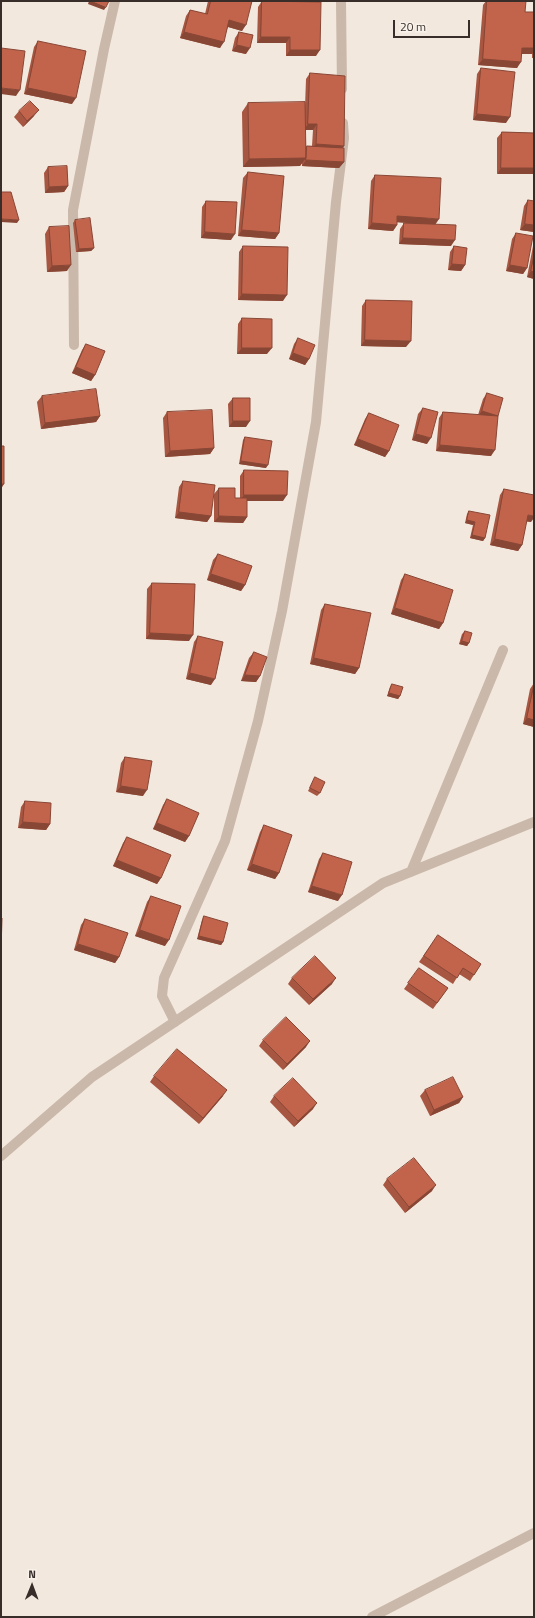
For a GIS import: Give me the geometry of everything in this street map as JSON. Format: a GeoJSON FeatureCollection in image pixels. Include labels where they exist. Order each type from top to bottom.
{"type":"FeatureCollection","features":[{"type":"Feature","properties":{"kind":"street"},"geometry":{"type":"LineString","coordinates":[[74,345],[73,210],[104,49],[116,1]]}},
{"type":"Feature","properties":{"kind":"street"},"geometry":{"type":"LineString","coordinates":[[341,1],[343,100]]}},
{"type":"Feature","properties":{"kind":"street"},"geometry":{"type":"LineString","coordinates":[[175,1022],[162,996],[164,978],[225,841],[258,721],[282,612],[316,422],[336,202],[344,138],[343,115]]}},
{"type":"Feature","properties":{"kind":"street"},"geometry":{"type":"LineString","coordinates":[[411,872],[503,650]]}},
{"type":"Feature","properties":{"kind":"street"},"geometry":{"type":"LineString","coordinates":[[1,1156],[92,1077],[383,883],[534,822]]}},
{"type":"Feature","properties":{"kind":"street"},"geometry":{"type":"LineString","coordinates":[[372,1617],[534,1532]]}},
{"type":"Feature","properties":{"kind":"building"},"geometry":{"type":"Polygon","coordinates":[[[91,1],[109,1],[106,7],[91,1]]]}},
{"type":"Feature","properties":{"kind":"building"},"geometry":{"type":"Polygon","coordinates":[[[211,1],[252,1],[246,25],[229,20],[224,42],[184,32],[190,10],[207,14],[211,1]]]}},
{"type":"Feature","properties":{"kind":"building"},"geometry":{"type":"Polygon","coordinates":[[[262,1],[321,2],[320,50],[290,50],[290,37],[261,37],[262,1]]]}},
{"type":"Feature","properties":{"kind":"building"},"geometry":{"type":"Polygon","coordinates":[[[487,1],[526,1],[525,12],[534,12],[534,48],[522,48],[521,62],[483,59],[487,1]]]}},
{"type":"Feature","properties":{"kind":"building"},"geometry":{"type":"Polygon","coordinates":[[[239,32],[253,35],[250,48],[237,45],[239,32]]]}},
{"type":"Feature","properties":{"kind":"building"},"geometry":{"type":"Polygon","coordinates":[[[38,41],[86,51],[76,98],[28,88],[38,41]]]}},
{"type":"Feature","properties":{"kind":"building"},"geometry":{"type":"Polygon","coordinates":[[[1,48],[25,51],[20,90],[1,88],[1,48]]]}},
{"type":"Feature","properties":{"kind":"building"},"geometry":{"type":"Polygon","coordinates":[[[481,68],[515,72],[510,117],[477,114],[481,68]]]}},
{"type":"Feature","properties":{"kind":"building"},"geometry":{"type":"Polygon","coordinates":[[[310,73],[345,76],[344,146],[316,144],[317,124],[308,124],[310,73]]]}},
{"type":"Feature","properties":{"kind":"building"},"geometry":{"type":"Polygon","coordinates":[[[30,101],[39,110],[27,121],[19,111],[30,101]]]}},
{"type":"Feature","properties":{"kind":"building"},"geometry":{"type":"Polygon","coordinates":[[[305,102],[306,158],[249,159],[248,103],[305,102]]]}},
{"type":"Feature","properties":{"kind":"building"},"geometry":{"type":"Polygon","coordinates":[[[502,132],[534,133],[534,168],[501,168],[502,132]]]}},
{"type":"Feature","properties":{"kind":"building"},"geometry":{"type":"Polygon","coordinates":[[[307,146],[344,148],[344,162],[306,160],[307,146]]]}},
{"type":"Feature","properties":{"kind":"building"},"geometry":{"type":"Polygon","coordinates":[[[67,166],[68,186],[49,187],[48,167],[67,166]]]}},
{"type":"Feature","properties":{"kind":"building"},"geometry":{"type":"Polygon","coordinates":[[[248,172],[284,176],[279,233],[242,230],[248,172]]]}},
{"type":"Feature","properties":{"kind":"building"},"geometry":{"type":"Polygon","coordinates":[[[375,175],[441,178],[439,219],[397,216],[397,225],[372,223],[375,175]]]}},
{"type":"Feature","properties":{"kind":"building"},"geometry":{"type":"Polygon","coordinates":[[[1,192],[11,192],[19,220],[1,219],[1,192]]]}},
{"type":"Feature","properties":{"kind":"building"},"geometry":{"type":"Polygon","coordinates":[[[528,200],[534,201],[534,225],[525,224],[528,200]]]}},
{"type":"Feature","properties":{"kind":"building"},"geometry":{"type":"Polygon","coordinates":[[[206,201],[237,202],[235,234],[205,232],[206,201]]]}},
{"type":"Feature","properties":{"kind":"building"},"geometry":{"type":"Polygon","coordinates":[[[90,218],[94,248],[79,249],[75,220],[90,218]]]}},
{"type":"Feature","properties":{"kind":"building"},"geometry":{"type":"Polygon","coordinates":[[[404,223],[456,225],[455,240],[403,238],[404,223]]]}},
{"type":"Feature","properties":{"kind":"building"},"geometry":{"type":"Polygon","coordinates":[[[69,226],[71,265],[52,266],[49,227],[69,226]]]}},
{"type":"Feature","properties":{"kind":"building"},"geometry":{"type":"Polygon","coordinates":[[[516,233],[533,236],[527,268],[510,265],[516,233]]]}},
{"type":"Feature","properties":{"kind":"building"},"geometry":{"type":"Polygon","coordinates":[[[243,246],[288,247],[287,295],[242,294],[243,246]]]}},
{"type":"Feature","properties":{"kind":"building"},"geometry":{"type":"Polygon","coordinates":[[[454,246],[467,248],[465,265],[452,264],[454,246]]]}},
{"type":"Feature","properties":{"kind":"building"},"geometry":{"type":"Polygon","coordinates":[[[534,256],[534,272],[531,271],[534,256]]]}},
{"type":"Feature","properties":{"kind":"building"},"geometry":{"type":"Polygon","coordinates":[[[366,300],[412,301],[411,341],[365,340],[366,300]]]}},
{"type":"Feature","properties":{"kind":"building"},"geometry":{"type":"Polygon","coordinates":[[[242,318],[272,319],[272,348],[242,348],[242,318]]]}},
{"type":"Feature","properties":{"kind":"building"},"geometry":{"type":"Polygon","coordinates":[[[298,338],[315,345],[309,359],[293,353],[298,338]]]}},
{"type":"Feature","properties":{"kind":"building"},"geometry":{"type":"Polygon","coordinates":[[[86,344],[105,351],[95,375],[76,367],[86,344]]]}},
{"type":"Feature","properties":{"kind":"building"},"geometry":{"type":"Polygon","coordinates":[[[96,389],[100,416],[45,423],[42,396],[96,389]]]}},
{"type":"Feature","properties":{"kind":"building"},"geometry":{"type":"Polygon","coordinates":[[[487,393],[503,398],[498,416],[482,411],[487,393]]]}},
{"type":"Feature","properties":{"kind":"building"},"geometry":{"type":"Polygon","coordinates":[[[233,398],[250,398],[250,421],[233,421],[233,398]]]}},
{"type":"Feature","properties":{"kind":"building"},"geometry":{"type":"Polygon","coordinates":[[[423,408],[438,412],[431,438],[416,434],[423,408]]]}},
{"type":"Feature","properties":{"kind":"building"},"geometry":{"type":"Polygon","coordinates":[[[212,410],[214,448],[170,451],[167,412],[212,410]]]}},
{"type":"Feature","properties":{"kind":"building"},"geometry":{"type":"Polygon","coordinates":[[[443,412],[498,416],[495,450],[440,445],[443,412]]]}},
{"type":"Feature","properties":{"kind":"building"},"geometry":{"type":"Polygon","coordinates":[[[369,413],[399,425],[389,451],[358,439],[369,413]]]}},
{"type":"Feature","properties":{"kind":"building"},"geometry":{"type":"Polygon","coordinates":[[[245,437],[272,441],[268,465],[241,461],[245,437]]]}},
{"type":"Feature","properties":{"kind":"building"},"geometry":{"type":"Polygon","coordinates":[[[1,446],[4,446],[4,484],[1,484],[1,446]]]}},
{"type":"Feature","properties":{"kind":"building"},"geometry":{"type":"Polygon","coordinates":[[[244,470],[288,471],[287,495],[244,495],[244,470]]]}},
{"type":"Feature","properties":{"kind":"building"},"geometry":{"type":"Polygon","coordinates":[[[183,481],[215,485],[211,516],[179,512],[183,481]]]}},
{"type":"Feature","properties":{"kind":"building"},"geometry":{"type":"Polygon","coordinates":[[[219,488],[235,488],[235,498],[247,498],[247,517],[219,516],[219,488]]]}},
{"type":"Feature","properties":{"kind":"building"},"geometry":{"type":"Polygon","coordinates":[[[504,489],[534,495],[534,516],[528,515],[522,545],[495,539],[504,489]]]}},
{"type":"Feature","properties":{"kind":"building"},"geometry":{"type":"Polygon","coordinates":[[[469,511],[490,515],[485,538],[472,535],[475,522],[467,520],[469,511]]]}},
{"type":"Feature","properties":{"kind":"building"},"geometry":{"type":"Polygon","coordinates":[[[218,554],[252,566],[245,585],[211,574],[218,554]]]}},
{"type":"Feature","properties":{"kind":"building"},"geometry":{"type":"Polygon","coordinates":[[[405,574],[453,590],[443,623],[395,608],[405,574]]]}},
{"type":"Feature","properties":{"kind":"building"},"geometry":{"type":"Polygon","coordinates":[[[152,583],[195,584],[193,635],[150,633],[152,583]]]}},
{"type":"Feature","properties":{"kind":"building"},"geometry":{"type":"Polygon","coordinates":[[[325,604],[371,613],[359,668],[314,658],[325,604]]]}},
{"type":"Feature","properties":{"kind":"building"},"geometry":{"type":"Polygon","coordinates":[[[465,631],[472,633],[469,643],[462,641],[465,631]]]}},
{"type":"Feature","properties":{"kind":"building"},"geometry":{"type":"Polygon","coordinates":[[[198,636],[223,642],[215,679],[190,673],[198,636]]]}},
{"type":"Feature","properties":{"kind":"building"},"geometry":{"type":"Polygon","coordinates":[[[254,652],[267,657],[260,676],[245,675],[254,652]]]}},
{"type":"Feature","properties":{"kind":"building"},"geometry":{"type":"Polygon","coordinates":[[[392,684],[403,687],[400,696],[389,693],[392,684]]]}},
{"type":"Feature","properties":{"kind":"building"},"geometry":{"type":"Polygon","coordinates":[[[534,685],[534,720],[527,718],[534,685]]]}},
{"type":"Feature","properties":{"kind":"building"},"geometry":{"type":"Polygon","coordinates":[[[125,757],[152,761],[147,790],[121,786],[125,757]]]}},
{"type":"Feature","properties":{"kind":"building"},"geometry":{"type":"Polygon","coordinates":[[[315,777],[325,782],[320,793],[310,788],[315,777]]]}},
{"type":"Feature","properties":{"kind":"building"},"geometry":{"type":"Polygon","coordinates":[[[167,799],[199,813],[189,836],[157,823],[167,799]]]}},
{"type":"Feature","properties":{"kind":"building"},"geometry":{"type":"Polygon","coordinates":[[[25,801],[51,803],[50,824],[23,822],[25,801]]]}},
{"type":"Feature","properties":{"kind":"building"},"geometry":{"type":"Polygon","coordinates":[[[264,825],[292,835],[279,873],[252,864],[264,825]]]}},
{"type":"Feature","properties":{"kind":"building"},"geometry":{"type":"Polygon","coordinates":[[[127,837],[171,855],[161,878],[117,860],[127,837]]]}},
{"type":"Feature","properties":{"kind":"building"},"geometry":{"type":"Polygon","coordinates":[[[323,853],[352,862],[342,895],[312,886],[323,853]]]}},
{"type":"Feature","properties":{"kind":"building"},"geometry":{"type":"Polygon","coordinates":[[[151,896],[181,906],[169,940],[140,930],[151,896]]]}},
{"type":"Feature","properties":{"kind":"building"},"geometry":{"type":"Polygon","coordinates":[[[204,916],[228,923],[223,942],[199,936],[204,916]]]}},
{"type":"Feature","properties":{"kind":"building"},"geometry":{"type":"Polygon","coordinates":[[[1,918],[2,918],[1,950],[1,918]]]}},
{"type":"Feature","properties":{"kind":"building"},"geometry":{"type":"Polygon","coordinates":[[[85,919],[128,933],[119,957],[78,944],[85,919]]]}},
{"type":"Feature","properties":{"kind":"building"},"geometry":{"type":"Polygon","coordinates":[[[438,935],[481,964],[474,975],[463,968],[457,978],[424,956],[438,935]]]}},
{"type":"Feature","properties":{"kind":"building"},"geometry":{"type":"Polygon","coordinates":[[[315,956],[336,978],[313,999],[292,978],[315,956]]]}},
{"type":"Feature","properties":{"kind":"building"},"geometry":{"type":"Polygon","coordinates":[[[419,968],[448,988],[437,1003],[408,983],[419,968]]]}},
{"type":"Feature","properties":{"kind":"building"},"geometry":{"type":"Polygon","coordinates":[[[286,1017],[310,1041],[287,1064],[263,1040],[286,1017]]]}},
{"type":"Feature","properties":{"kind":"building"},"geometry":{"type":"Polygon","coordinates":[[[177,1049],[227,1090],[203,1118],[154,1076],[177,1049]]]}},
{"type":"Feature","properties":{"kind":"building"},"geometry":{"type":"Polygon","coordinates":[[[453,1077],[463,1097],[434,1110],[425,1090],[453,1077]]]}},
{"type":"Feature","properties":{"kind":"building"},"geometry":{"type":"Polygon","coordinates":[[[293,1078],[317,1103],[298,1121],[274,1096],[293,1078]]]}},
{"type":"Feature","properties":{"kind":"building"},"geometry":{"type":"Polygon","coordinates":[[[414,1158],[436,1185],[409,1207],[387,1179],[414,1158]]]}}]}
